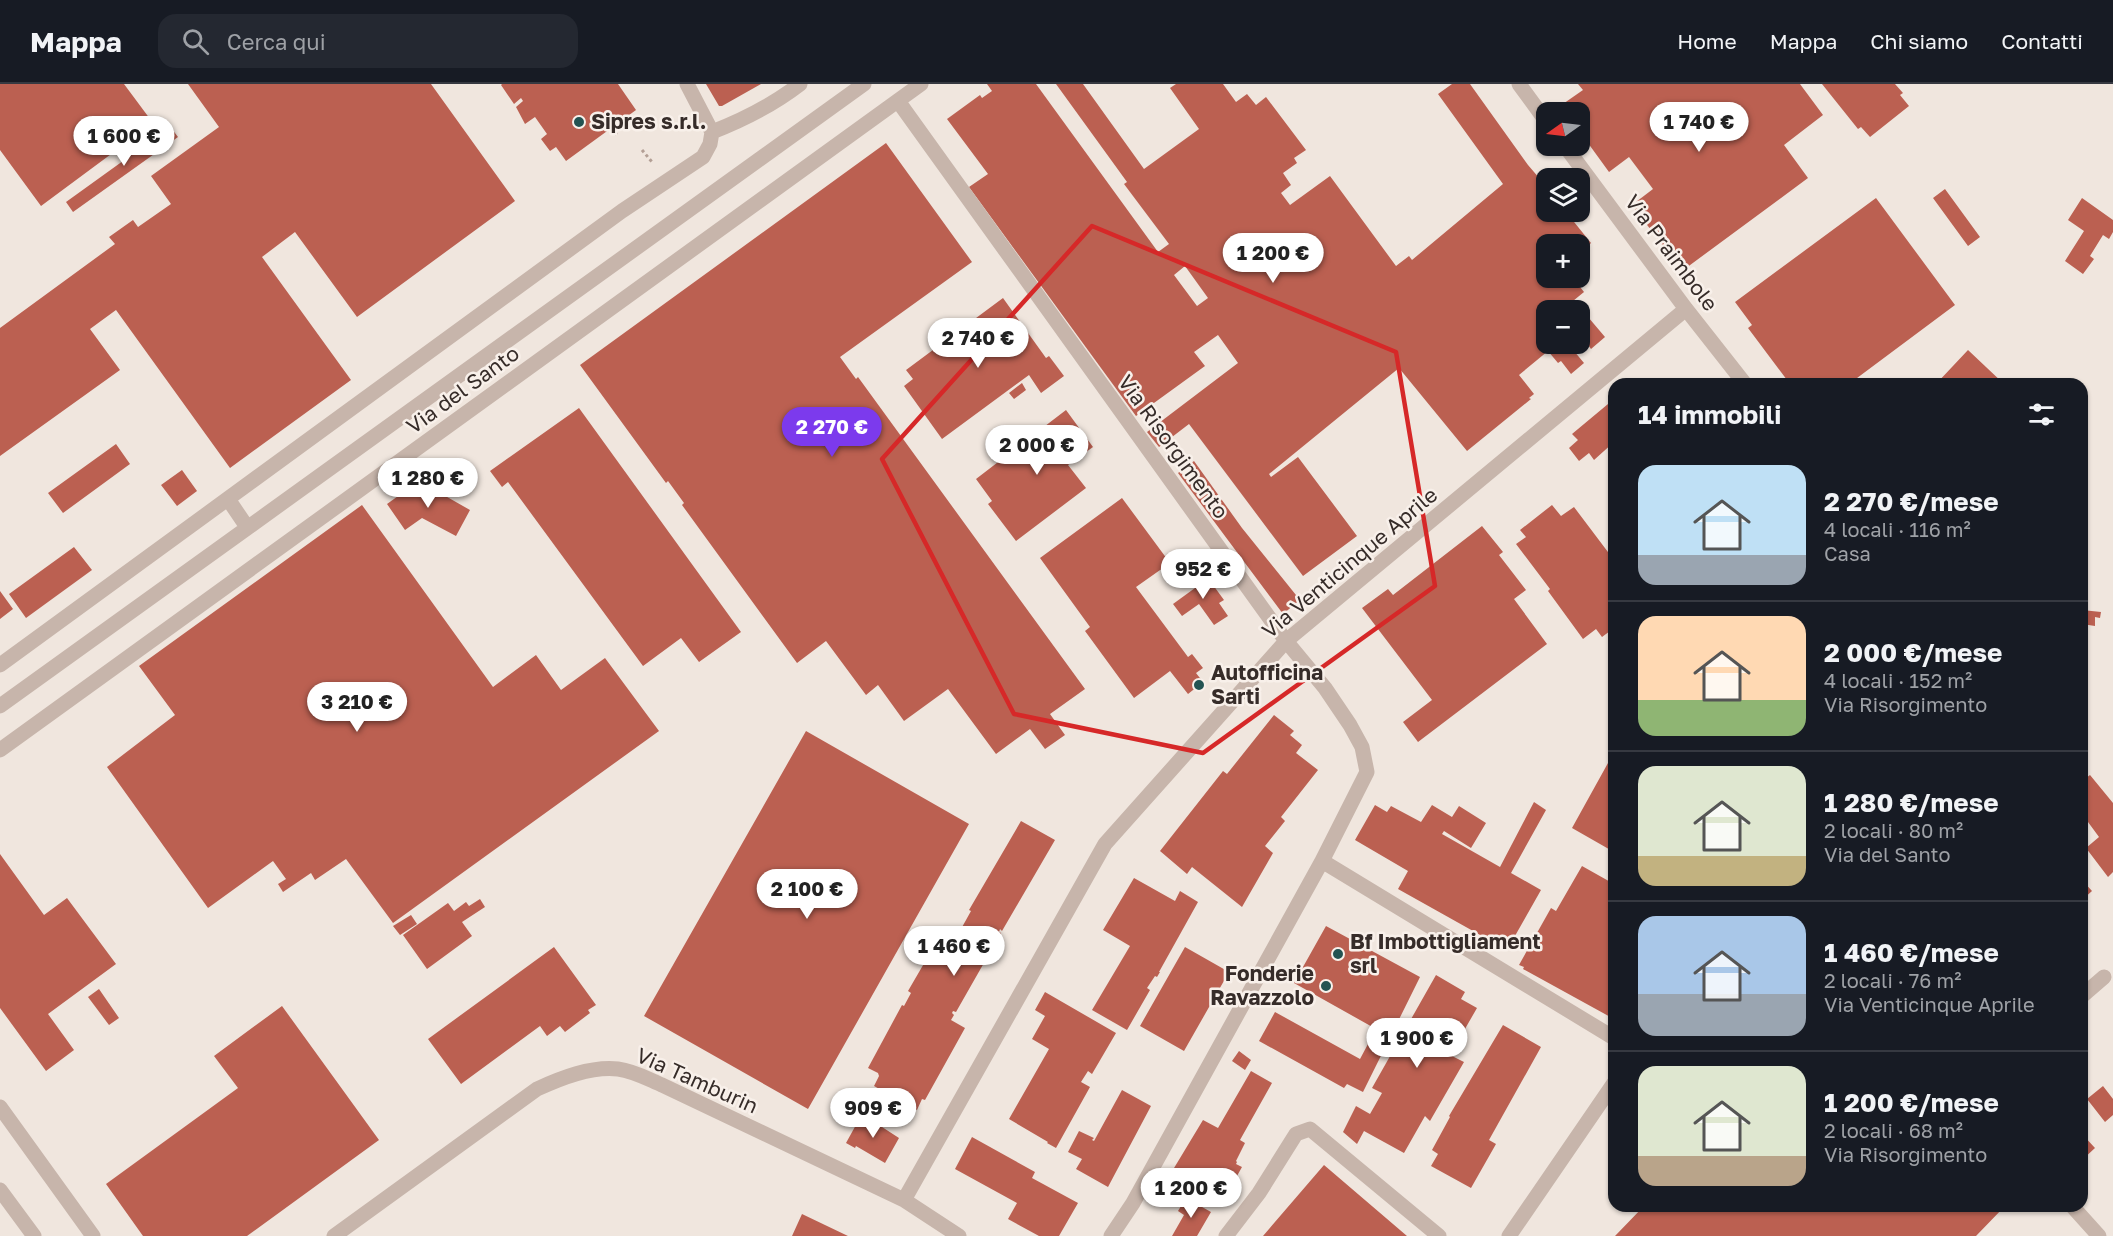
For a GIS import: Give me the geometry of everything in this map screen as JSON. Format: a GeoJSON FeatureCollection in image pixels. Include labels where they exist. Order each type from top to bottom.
{"type":"FeatureCollection","features":[{"type":"Feature","properties":{"kind":"street"},"geometry":{"type":"LineString","coordinates":[[0,665],[622,212],[703,157],[710,144],[712,132],[687,84]]}},
{"type":"Feature","properties":{"kind":"street"},"geometry":{"type":"LineString","coordinates":[[712,132],[786,95],[800,84]]}},
{"type":"Feature","properties":{"kind":"street"},"geometry":{"type":"LineString","coordinates":[[0,706],[864,84]]}},
{"type":"Feature","properties":{"kind":"street","name":"Via del Santo"},"geometry":{"type":"LineString","coordinates":[[0,750],[921,84]]}},
{"type":"Feature","properties":{"kind":"street"},"geometry":{"type":"LineString","coordinates":[[1519,84],[1536,107]]}},
{"type":"Feature","properties":{"kind":"street","name":"Via Risorgimento"},"geometry":{"type":"LineString","coordinates":[[898,101],[1286,641],[1325,688],[1350,724],[1362,747],[1367,772],[1322,861],[1133,1203],[1111,1236]]}},
{"type":"Feature","properties":{"kind":"street","name":"Via Praimbole"},"geometry":{"type":"LineString","coordinates":[[1572,156],[1740,378]]}},
{"type":"Feature","properties":{"kind":"street","name":"Via Venticinque Aprile"},"geometry":{"type":"LineString","coordinates":[[904,1200],[1105,844],[1286,641],[1686,309]]}},
{"type":"Feature","properties":{"kind":"street"},"geometry":{"type":"LineString","coordinates":[[228,499],[248,527]]}},
{"type":"Feature","properties":{"kind":"street"},"geometry":{"type":"LineString","coordinates":[[1322,861],[1608,1034]]}},
{"type":"Feature","properties":{"kind":"street"},"geometry":{"type":"LineString","coordinates":[[2088,991],[2104,977]]}},
{"type":"Feature","properties":{"kind":"street","name":"Via Tamburin"},"geometry":{"type":"LineString","coordinates":[[334,1236],[537,1089],[556,1080],[598,1070],[618,1069],[635,1073],[904,1200],[959,1236]]}},
{"type":"Feature","properties":{"kind":"street"},"geometry":{"type":"LineString","coordinates":[[1509,1236],[1608,1092]]}},
{"type":"Feature","properties":{"kind":"street"},"geometry":{"type":"LineString","coordinates":[[0,1107],[88,1234]]}},
{"type":"Feature","properties":{"kind":"street"},"geometry":{"type":"LineString","coordinates":[[1226,1236],[1259,1193],[1296,1134],[1310,1129],[1439,1236]]}},
{"type":"Feature","properties":{"kind":"street"},"geometry":{"type":"LineString","coordinates":[[0,1190],[34,1236]]}},
{"type":"Feature","properties":{"kind":"street"},"geometry":{"type":"LineString","coordinates":[[2077,1212],[2098,1236]]}},
{"type":"Feature","properties":{"kind":"path"},"geometry":{"type":"LineString","coordinates":[[612,127],[617,135]]}},
{"type":"Feature","properties":{"kind":"path"},"geometry":{"type":"LineString","coordinates":[[642,150],[652,162]]}},
{"type":"Feature","properties":{"kind":"highlighted area"},"geometry":{"type":"Polygon","coordinates":[[[1092,226],[1396,352],[1435,586],[1203,753],[1014,714],[882,459],[1092,226]]]}},
{"type":"Feature","properties":{"kind":"building"},"geometry":{"type":"Polygon","coordinates":[[[0,84],[124,84],[153,123],[41,206],[0,150],[0,84]]]}},
{"type":"Feature","properties":{"kind":"building"},"geometry":{"type":"Polygon","coordinates":[[[188,84],[431,84],[515,201],[357,317],[295,232],[262,257],[351,380],[230,468],[116,310],[90,329],[120,370],[0,456],[0,328],[115,244],[109,237],[133,220],[138,227],[171,204],[151,176],[219,127],[188,84]]]}},
{"type":"Feature","properties":{"kind":"building","name":"Sipres s.r.l."},"geometry":{"type":"Polygon","coordinates":[[[502,84],[618,84],[636,110],[566,161],[556,147],[550,151],[541,139],[547,134],[535,117],[525,124],[516,107],[523,101],[521,98],[514,104],[502,84]]]}},
{"type":"Feature","properties":{"kind":"building"},"geometry":{"type":"Polygon","coordinates":[[[706,84],[761,84],[719,106],[706,84]]]}},
{"type":"Feature","properties":{"kind":"building"},"geometry":{"type":"Polygon","coordinates":[[[987,84],[1036,84],[1158,252],[1169,244],[1124,184],[1127,182],[1056,84],[1083,84],[1144,169],[1199,129],[1170,88],[1176,84],[1223,84],[1236,102],[1247,94],[1256,105],[1266,97],[1306,150],[1294,158],[1297,163],[1283,173],[1291,185],[1281,193],[1290,205],[1330,176],[1396,266],[1409,256],[1412,260],[1503,184],[1438,94],[1452,84],[1470,84],[1536,174],[1536,222],[1574,222],[1584,234],[1536,234],[1536,288],[1581,288],[1584,292],[1574,300],[1536,300],[1536,354],[1544,354],[1519,375],[1534,394],[1529,398],[1531,399],[1467,451],[1399,368],[1269,474],[1271,477],[1298,457],[1357,536],[1303,576],[1189,424],[1159,447],[1147,432],[1238,363],[1218,335],[1194,352],[1205,366],[1136,416],[969,187],[988,174],[947,119],[980,95],[982,98],[992,91],[987,84]],[[1185,266],[1174,275],[1197,306],[1208,298],[1185,266]]]}},
{"type":"Feature","properties":{"kind":"building"},"geometry":{"type":"Polygon","coordinates":[[[1578,84],[1800,84],[1823,115],[1784,145],[1808,178],[1682,271],[1632,205],[1653,189],[1629,157],[1609,172],[1590,146],[1590,102],[1566,102],[1583,90],[1578,84]]]}},
{"type":"Feature","properties":{"kind":"building"},"geometry":{"type":"Polygon","coordinates":[[[1822,84],[1895,84],[1903,93],[1900,95],[1909,106],[1870,137],[1861,127],[1858,129],[1822,84]]]}},
{"type":"Feature","properties":{"kind":"building"},"geometry":{"type":"Polygon","coordinates":[[[169,125],[178,137],[73,212],[66,202],[169,125]]]}},
{"type":"Feature","properties":{"kind":"building"},"geometry":{"type":"Polygon","coordinates":[[[886,143],[972,262],[840,357],[856,379],[858,377],[1085,689],[1050,714],[1065,735],[1045,749],[1030,729],[996,754],[948,689],[904,721],[878,685],[866,695],[826,641],[797,663],[682,505],[684,503],[668,481],[666,483],[580,365],[886,143]]]}},
{"type":"Feature","properties":{"kind":"building"},"geometry":{"type":"Polygon","coordinates":[[[1945,189],[1980,237],[1968,246],[1933,198],[1945,189]]]}},
{"type":"Feature","properties":{"kind":"building"},"geometry":{"type":"Polygon","coordinates":[[[1876,198],[1955,305],[1857,378],[1786,378],[1748,328],[1752,325],[1735,302],[1876,198]]]}},
{"type":"Feature","properties":{"kind":"building"},"geometry":{"type":"Polygon","coordinates":[[[2082,198],[2113,220],[2113,232],[2109,239],[2103,235],[2090,256],[2094,259],[2083,274],[2065,261],[2084,231],[2068,220],[2082,198]]]}},
{"type":"Feature","properties":{"kind":"building"},"geometry":{"type":"Polygon","coordinates":[[[1003,298],[1046,358],[1049,356],[1064,376],[1041,393],[1029,375],[942,439],[904,386],[913,379],[906,370],[1003,298]]]}},
{"type":"Feature","properties":{"kind":"building"},"geometry":{"type":"Polygon","coordinates":[[[1590,319],[1605,337],[1590,348],[1590,319]]]}},
{"type":"Feature","properties":{"kind":"building"},"geometry":{"type":"Polygon","coordinates":[[[1968,350],[1998,378],[1942,378],[1968,350]]]}},
{"type":"Feature","properties":{"kind":"building"},"geometry":{"type":"Polygon","coordinates":[[[1550,354],[1576,354],[1584,363],[1571,374],[1561,361],[1558,363],[1550,354]]]}},
{"type":"Feature","properties":{"kind":"building"},"geometry":{"type":"Polygon","coordinates":[[[1022,383],[1026,390],[1014,399],[1009,393],[1022,383]]]}},
{"type":"Feature","properties":{"kind":"building"},"geometry":{"type":"Polygon","coordinates":[[[1608,404],[1608,447],[1594,460],[1589,453],[1579,461],[1569,448],[1578,440],[1572,434],[1608,404]]]}},
{"type":"Feature","properties":{"kind":"building"},"geometry":{"type":"Polygon","coordinates":[[[579,408],[741,632],[699,662],[681,638],[643,666],[508,482],[502,487],[490,471],[579,408]]]}},
{"type":"Feature","properties":{"kind":"building"},"geometry":{"type":"Polygon","coordinates":[[[1066,410],[1093,447],[1068,465],[1086,488],[1016,541],[988,504],[992,501],[976,479],[1066,410]]]}},
{"type":"Feature","properties":{"kind":"building"},"geometry":{"type":"Polygon","coordinates":[[[116,444],[130,464],[63,513],[48,493],[116,444]]]}},
{"type":"Feature","properties":{"kind":"building"},"geometry":{"type":"Polygon","coordinates":[[[1194,461],[1242,528],[1300,600],[1283,614],[1178,473],[1194,461]]]}},
{"type":"Feature","properties":{"kind":"building"},"geometry":{"type":"Polygon","coordinates":[[[182,470],[197,491],[177,506],[161,485],[182,470]]]}},
{"type":"Feature","properties":{"kind":"building"},"geometry":{"type":"Polygon","coordinates":[[[419,481],[470,510],[456,536],[422,518],[405,530],[387,504],[419,481]]]}},
{"type":"Feature","properties":{"kind":"building"},"geometry":{"type":"Polygon","coordinates":[[[1122,498],[1170,563],[1136,587],[1188,657],[1192,654],[1203,668],[1196,673],[1203,682],[1188,694],[1170,671],[1134,698],[1085,631],[1090,627],[1040,558],[1122,498]]]}},
{"type":"Feature","properties":{"kind":"building"},"geometry":{"type":"Polygon","coordinates":[[[362,505],[493,687],[536,655],[561,690],[605,658],[659,731],[393,923],[346,859],[315,880],[311,873],[283,892],[278,884],[286,879],[273,861],[208,908],[107,767],[175,715],[139,666],[362,505]]]}},
{"type":"Feature","properties":{"kind":"building"},"geometry":{"type":"Polygon","coordinates":[[[1552,505],[1561,516],[1574,507],[1608,552],[1608,632],[1602,637],[1596,629],[1583,639],[1548,591],[1550,589],[1516,544],[1526,537],[1520,530],[1552,505]]]}},
{"type":"Feature","properties":{"kind":"building"},"geometry":{"type":"Polygon","coordinates":[[[1482,526],[1503,552],[1499,555],[1526,590],[1514,599],[1547,644],[1418,742],[1403,722],[1432,700],[1362,608],[1388,589],[1393,595],[1482,526]]]}},
{"type":"Feature","properties":{"kind":"building"},"geometry":{"type":"Polygon","coordinates":[[[74,547],[92,570],[26,618],[9,594],[74,547]]]}},
{"type":"Feature","properties":{"kind":"building"},"geometry":{"type":"Polygon","coordinates":[[[1205,574],[1224,600],[1219,603],[1228,616],[1214,625],[1199,604],[1182,616],[1173,604],[1195,588],[1192,583],[1205,574]]]}},
{"type":"Feature","properties":{"kind":"building"},"geometry":{"type":"Polygon","coordinates":[[[0,591],[13,609],[0,619],[0,591]]]}},
{"type":"Feature","properties":{"kind":"building"},"geometry":{"type":"Polygon","coordinates":[[[2088,611],[2101,612],[2100,618],[2095,617],[2095,626],[2088,625],[2088,611]]]}},
{"type":"Feature","properties":{"kind":"building"},"geometry":{"type":"Polygon","coordinates":[[[1274,715],[1294,731],[1290,735],[1302,745],[1296,753],[1318,770],[1281,817],[1285,821],[1265,846],[1273,853],[1242,907],[1192,867],[1187,874],[1160,851],[1223,771],[1227,774],[1274,715]]]}},
{"type":"Feature","properties":{"kind":"building"},"geometry":{"type":"Polygon","coordinates":[[[806,731],[969,824],[808,1109],[644,1016],[806,731]]]}},
{"type":"Feature","properties":{"kind":"building"},"geometry":{"type":"Polygon","coordinates":[[[1608,763],[1608,849],[1572,828],[1608,763]]]}},
{"type":"Feature","properties":{"kind":"building"},"geometry":{"type":"Polygon","coordinates":[[[2090,775],[2113,803],[2113,872],[2108,877],[2088,851],[2088,846],[2099,837],[2088,822],[2088,776],[2090,775]]]}},
{"type":"Feature","properties":{"kind":"building"},"geometry":{"type":"Polygon","coordinates":[[[1534,802],[1546,810],[1511,873],[1541,890],[1507,950],[1398,889],[1408,871],[1355,840],[1375,805],[1387,812],[1391,806],[1421,822],[1432,805],[1452,817],[1459,806],[1486,823],[1471,848],[1444,831],[1442,834],[1500,867],[1534,802]]]}},
{"type":"Feature","properties":{"kind":"building"},"geometry":{"type":"Polygon","coordinates":[[[1021,821],[1055,840],[1002,931],[1000,929],[1001,933],[956,1012],[953,1011],[954,1015],[951,1020],[965,1028],[925,1100],[922,1099],[917,1110],[874,1086],[879,1076],[878,1073],[868,1068],[902,1005],[904,1006],[911,993],[908,991],[933,948],[946,956],[971,911],[969,910],[1021,821]]]}},
{"type":"Feature","properties":{"kind":"building"},"geometry":{"type":"Polygon","coordinates":[[[0,854],[44,915],[67,898],[116,964],[48,1014],[74,1050],[46,1071],[0,1008],[0,854]]]}},
{"type":"Feature","properties":{"kind":"building"},"geometry":{"type":"Polygon","coordinates":[[[1582,866],[1608,881],[1608,1016],[1519,965],[1551,908],[1556,911],[1582,866]]]}},
{"type":"Feature","properties":{"kind":"building"},"geometry":{"type":"Polygon","coordinates":[[[1134,878],[1175,901],[1180,891],[1198,902],[1160,972],[1147,988],[1150,990],[1127,1030],[1092,1010],[1130,946],[1103,930],[1134,878]]]}},
{"type":"Feature","properties":{"kind":"building"},"geometry":{"type":"Polygon","coordinates":[[[480,899],[485,907],[462,922],[472,936],[427,969],[403,935],[448,903],[454,911],[466,902],[469,906],[480,899]]]}},
{"type":"Feature","properties":{"kind":"building"},"geometry":{"type":"Polygon","coordinates":[[[411,915],[417,924],[400,935],[393,926],[411,915]]]}},
{"type":"Feature","properties":{"kind":"building"},"geometry":{"type":"Polygon","coordinates":[[[1326,926],[1420,977],[1363,1092],[1347,1084],[1344,1088],[1259,1041],[1275,1012],[1360,1059],[1376,1029],[1294,983],[1326,926]]]}},
{"type":"Feature","properties":{"kind":"building"},"geometry":{"type":"Polygon","coordinates":[[[554,947],[596,1005],[588,1010],[590,1013],[565,1032],[560,1026],[547,1036],[540,1026],[461,1084],[428,1039],[554,947]]]}},
{"type":"Feature","properties":{"kind":"building"},"geometry":{"type":"Polygon","coordinates":[[[1185,947],[1229,972],[1184,1051],[1140,1026],[1185,947]]]}},
{"type":"Feature","properties":{"kind":"building"},"geometry":{"type":"Polygon","coordinates":[[[1436,975],[1465,992],[1461,999],[1477,1008],[1450,1055],[1464,1062],[1430,1121],[1425,1116],[1404,1153],[1364,1131],[1357,1144],[1343,1132],[1356,1106],[1370,1114],[1382,1093],[1372,1088],[1436,975]]]}},
{"type":"Feature","properties":{"kind":"building"},"geometry":{"type":"Polygon","coordinates":[[[99,989],[119,1018],[109,1025],[88,997],[99,989]]]}},
{"type":"Feature","properties":{"kind":"building"},"geometry":{"type":"Polygon","coordinates":[[[1045,992],[1116,1033],[1092,1074],[1088,1071],[1081,1082],[1090,1087],[1056,1148],[1009,1119],[1049,1049],[1032,1039],[1045,1016],[1035,1010],[1045,992]]]}},
{"type":"Feature","properties":{"kind":"building"},"geometry":{"type":"Polygon","coordinates":[[[282,1006],[379,1140],[247,1236],[143,1236],[106,1184],[238,1088],[214,1056],[282,1006]]]}},
{"type":"Feature","properties":{"kind":"building"},"geometry":{"type":"Polygon","coordinates":[[[1503,1025],[1541,1047],[1489,1140],[1496,1144],[1471,1188],[1431,1166],[1438,1154],[1432,1150],[1449,1116],[1503,1025]]]}},
{"type":"Feature","properties":{"kind":"building"},"geometry":{"type":"Polygon","coordinates":[[[1239,1051],[1251,1060],[1245,1070],[1232,1061],[1239,1051]]]}},
{"type":"Feature","properties":{"kind":"building"},"geometry":{"type":"Polygon","coordinates":[[[1251,1071],[1272,1083],[1240,1140],[1245,1143],[1236,1164],[1242,1167],[1228,1192],[1222,1188],[1216,1199],[1171,1173],[1203,1120],[1218,1128],[1251,1071]]]}},
{"type":"Feature","properties":{"kind":"building"},"geometry":{"type":"Polygon","coordinates":[[[2103,1086],[2113,1099],[2113,1115],[2105,1122],[2088,1098],[2103,1086]]]}},
{"type":"Feature","properties":{"kind":"building"},"geometry":{"type":"Polygon","coordinates":[[[1122,1090],[1151,1106],[1108,1187],[1076,1169],[1082,1159],[1068,1152],[1079,1131],[1094,1138],[1092,1140],[1094,1141],[1122,1090]]]}},
{"type":"Feature","properties":{"kind":"building"},"geometry":{"type":"Polygon","coordinates":[[[862,1114],[899,1138],[885,1163],[856,1146],[855,1148],[846,1143],[862,1114]]]}},
{"type":"Feature","properties":{"kind":"building"},"geometry":{"type":"Polygon","coordinates":[[[972,1137],[1035,1172],[1032,1178],[1078,1203],[1059,1236],[1039,1236],[1008,1219],[1017,1203],[955,1169],[972,1137]]]}},
{"type":"Feature","properties":{"kind":"building"},"geometry":{"type":"Polygon","coordinates":[[[2088,1140],[2095,1148],[2088,1154],[2088,1140]]]}},
{"type":"Feature","properties":{"kind":"building"},"geometry":{"type":"Polygon","coordinates":[[[1324,1165],[1407,1236],[1263,1236],[1324,1165]]]}},
{"type":"Feature","properties":{"kind":"building"},"geometry":{"type":"Polygon","coordinates":[[[1186,1198],[1211,1212],[1197,1236],[1172,1236],[1184,1215],[1178,1211],[1186,1198]]]}},
{"type":"Feature","properties":{"kind":"building"},"geometry":{"type":"Polygon","coordinates":[[[1638,1212],[1999,1212],[1976,1236],[1615,1236],[1638,1212]]]}},
{"type":"Feature","properties":{"kind":"building"},"geometry":{"type":"Polygon","coordinates":[[[802,1214],[848,1236],[792,1236],[802,1214]]]}},
{"type":"Feature","properties":{"kind":"place","name":"Sipres s.r.l."},"geometry":{"type":"Point","coordinates":[579,122]}},
{"type":"Feature","properties":{"kind":"place","name":"Autofficina Sarti"},"geometry":{"type":"Point","coordinates":[1199,685]}},
{"type":"Feature","properties":{"kind":"place","name":"Bf Imbottigliament srl"},"geometry":{"type":"Point","coordinates":[1338,954]}},
{"type":"Feature","properties":{"kind":"place","name":"Fonderie Ravazzolo"},"geometry":{"type":"Point","coordinates":[1326,986]}}]}
